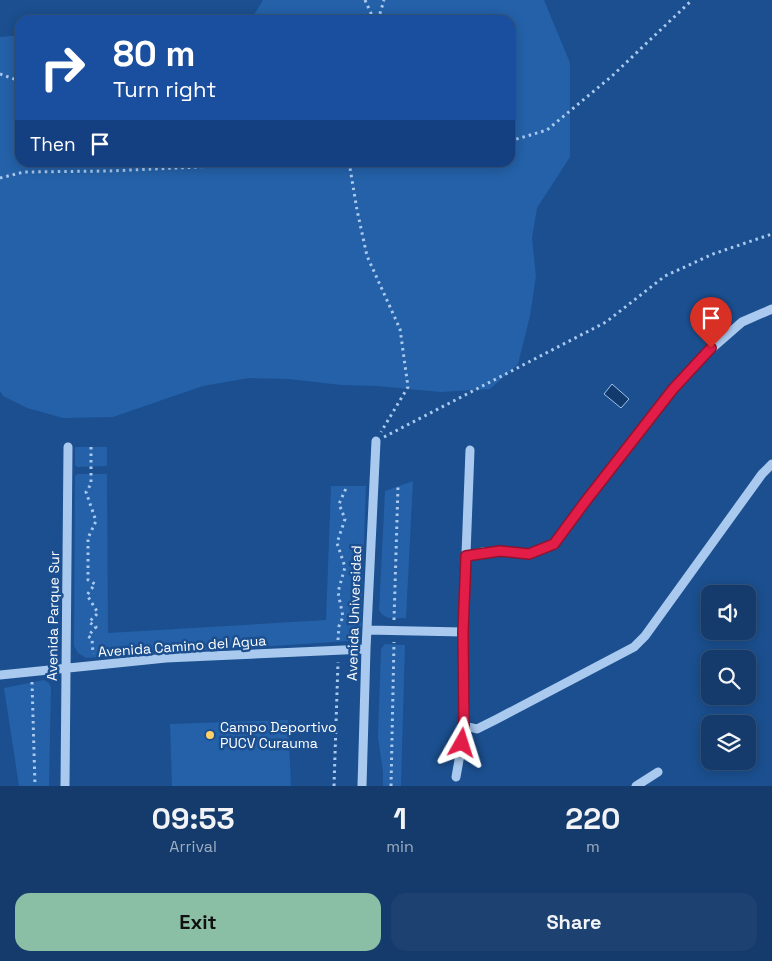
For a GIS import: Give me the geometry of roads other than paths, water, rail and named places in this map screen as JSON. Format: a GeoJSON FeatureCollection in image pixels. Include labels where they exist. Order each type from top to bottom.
{"type":"FeatureCollection","features":[{"type":"Feature","properties":{"kind":"street"},"geometry":{"type":"LineString","coordinates":[[466,556],[500,551],[529,554],[554,544],[673,389],[711,348],[742,322],[772,309]]}},
{"type":"Feature","properties":{"kind":"street","name":"Avenida Universidad"},"geometry":{"type":"LineString","coordinates":[[362,786],[366,648],[376,442]]}},
{"type":"Feature","properties":{"kind":"street","name":"Avenida Parque Sur"},"geometry":{"type":"LineString","coordinates":[[65,786],[68,446]]}},
{"type":"Feature","properties":{"kind":"street"},"geometry":{"type":"LineString","coordinates":[[456,778],[464,726],[463,632],[470,450]]}},
{"type":"Feature","properties":{"kind":"street"},"geometry":{"type":"LineString","coordinates":[[464,726],[477,728],[497,720],[634,646],[645,636],[762,474],[772,464]]}},
{"type":"Feature","properties":{"kind":"street"},"geometry":{"type":"LineString","coordinates":[[367,630],[463,632]]}},
{"type":"Feature","properties":{"kind":"street","name":"Avenida Camino del Agua"},"geometry":{"type":"LineString","coordinates":[[0,675],[166,658],[366,648]]}},
{"type":"Feature","properties":{"kind":"street"},"geometry":{"type":"LineString","coordinates":[[636,786],[658,772]]}},
{"type":"Feature","properties":{"kind":"place","name":"Campo Deportivo PUCV Curauma"},"geometry":{"type":"Point","coordinates":[210,735]}}]}
